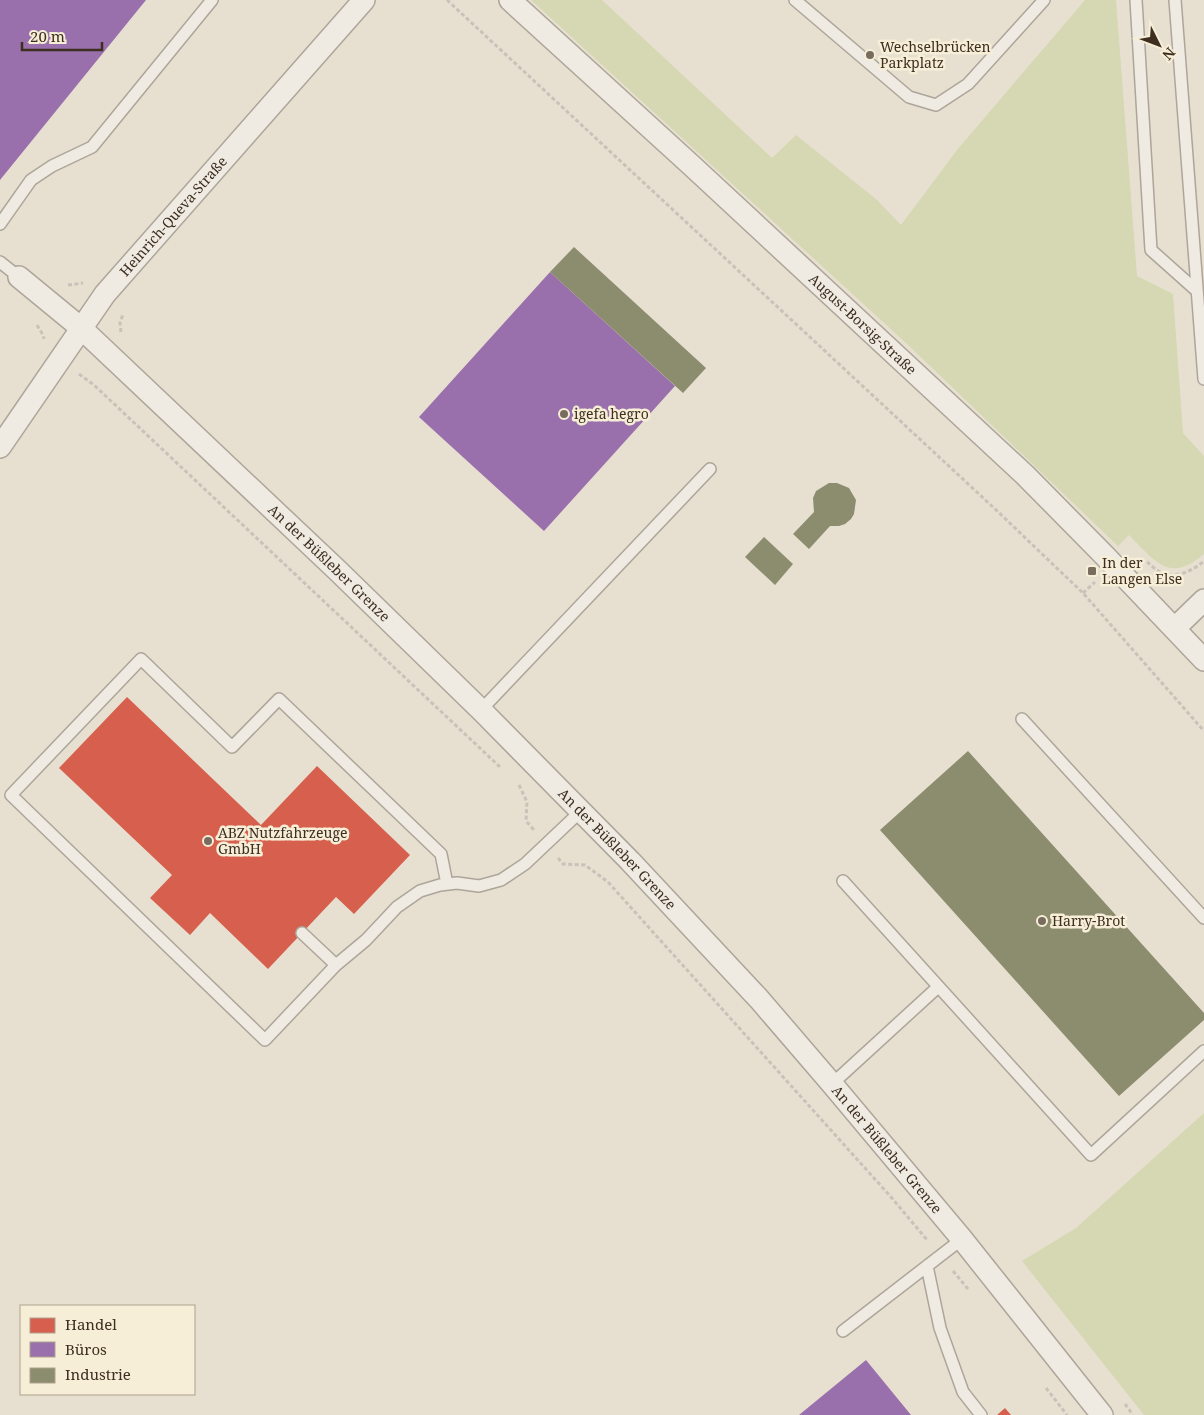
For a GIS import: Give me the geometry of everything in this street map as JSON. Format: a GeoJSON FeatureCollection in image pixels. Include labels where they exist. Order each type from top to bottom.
{"type":"FeatureCollection","features":[{"type":"Feature","properties":{"kind":"street","name":"Heinrich-Queva-Straße"},"geometry":{"type":"LineString","coordinates":[[0,447],[105,294],[364,0]]}},
{"type":"Feature","properties":{"kind":"street","name":"August-Borsig-Straße"},"geometry":{"type":"LineString","coordinates":[[510,0],[1025,475],[1204,660]]}},
{"type":"Feature","properties":{"kind":"street","name":"An der Büßleber Grenze"},"geometry":{"type":"LineString","coordinates":[[20,277],[81,328],[336,569],[481,710],[630,861],[759,999],[832,1084],[962,1239],[1102,1415]]}},
{"type":"Feature","properties":{"kind":"street"},"geometry":{"type":"LineString","coordinates":[[1175,628],[1204,600]]}},
{"type":"Feature","properties":{"kind":"lane"},"geometry":{"type":"LineString","coordinates":[[0,224],[31,180],[52,166],[92,146],[212,0]]}},
{"type":"Feature","properties":{"kind":"lane"},"geometry":{"type":"LineString","coordinates":[[795,0],[908,97],[936,105],[968,84],[1044,0]]}},
{"type":"Feature","properties":{"kind":"lane"},"geometry":{"type":"LineString","coordinates":[[1136,0],[1151,250],[1197,290]]}},
{"type":"Feature","properties":{"kind":"lane"},"geometry":{"type":"LineString","coordinates":[[1175,0],[1204,379]]}},
{"type":"Feature","properties":{"kind":"lane"},"geometry":{"type":"LineString","coordinates":[[0,262],[20,277]]}},
{"type":"Feature","properties":{"kind":"lane"},"geometry":{"type":"LineString","coordinates":[[481,710],[710,469]]}},
{"type":"Feature","properties":{"kind":"lane"},"geometry":{"type":"LineString","coordinates":[[447,884],[441,854],[278,699],[232,747],[141,659],[11,794],[264,1040],[336,965],[366,940],[397,907],[420,892],[447,884],[479,886],[501,880],[525,864],[581,811]]}},
{"type":"Feature","properties":{"kind":"lane"},"geometry":{"type":"LineString","coordinates":[[1022,718],[1204,918]]}},
{"type":"Feature","properties":{"kind":"lane"},"geometry":{"type":"LineString","coordinates":[[843,881],[1091,1155],[1204,1051]]}},
{"type":"Feature","properties":{"kind":"lane"},"geometry":{"type":"LineString","coordinates":[[302,933],[336,965]]}},
{"type":"Feature","properties":{"kind":"lane"},"geometry":{"type":"LineString","coordinates":[[832,1084],[938,987]]}},
{"type":"Feature","properties":{"kind":"lane"},"geometry":{"type":"LineString","coordinates":[[843,1331],[962,1239]]}},
{"type":"Feature","properties":{"kind":"lane"},"geometry":{"type":"LineString","coordinates":[[927,1266],[940,1328],[956,1374],[963,1392],[981,1415]]}},
{"type":"Feature","properties":{"kind":"path"},"geometry":{"type":"LineString","coordinates":[[447,0],[1083,593],[1204,731]]}},
{"type":"Feature","properties":{"kind":"path"},"geometry":{"type":"LineString","coordinates":[[105,294],[124,309],[120,322],[122,338]]}},
{"type":"Feature","properties":{"kind":"path"},"geometry":{"type":"LineString","coordinates":[[1122,1400],[1133,1415]]}},
{"type":"Feature","properties":{"kind":"green space"},"geometry":{"type":"Polygon","coordinates":[[[531,0],[602,0],[772,158],[796,135],[876,199],[901,225],[957,150],[1085,0],[1116,0],[1137,276],[1173,294],[1183,433],[1204,456],[1204,554],[1192,563],[1172,568],[1163,566],[1155,560],[1129,535],[1118,546],[906,343],[531,0]]]}},
{"type":"Feature","properties":{"kind":"green space"},"geometry":{"type":"Polygon","coordinates":[[[1204,1113],[1204,1415],[1144,1415],[1022,1261],[1076,1228],[1204,1113]]]}},
{"type":"Feature","properties":{"kind":"building: Handel","name":"ABZ Nutzfahrzeuge GmbH"},"geometry":{"type":"Polygon","coordinates":[[[127,697],[261,825],[317,766],[410,855],[354,914],[336,897],[268,969],[210,913],[190,935],[150,898],[172,875],[59,768],[127,697]]]}},
{"type":"Feature","properties":{"kind":"building: Handel"},"geometry":{"type":"Polygon","coordinates":[[[1005,1408],[1011,1415],[997,1415],[1005,1408]]]}},
{"type":"Feature","properties":{"kind":"building: Büros"},"geometry":{"type":"Polygon","coordinates":[[[0,0],[146,0],[0,180],[0,0]]]}},
{"type":"Feature","properties":{"kind":"building: Büros"},"geometry":{"type":"Polygon","coordinates":[[[550,272],[675,386],[544,531],[419,417],[550,272]]]}},
{"type":"Feature","properties":{"kind":"building: Büros"},"geometry":{"type":"Polygon","coordinates":[[[866,1360],[911,1415],[799,1415],[866,1360]]]}},
{"type":"Feature","properties":{"kind":"building: Industrie"},"geometry":{"type":"Polygon","coordinates":[[[574,247],[706,368],[683,393],[550,272],[574,247]]]}},
{"type":"Feature","properties":{"kind":"building: Industrie"},"geometry":{"type":"Polygon","coordinates":[[[829,483],[837,483],[849,488],[856,500],[854,514],[845,524],[830,526],[809,549],[793,534],[814,512],[813,498],[816,491],[829,483]]]}},
{"type":"Feature","properties":{"kind":"building: Industrie"},"geometry":{"type":"Polygon","coordinates":[[[764,537],[793,564],[775,585],[745,557],[764,537]]]}},
{"type":"Feature","properties":{"kind":"building: Industrie","name":"Harry-Brot"},"geometry":{"type":"Polygon","coordinates":[[[968,751],[1204,1013],[1204,1020],[1119,1096],[880,830],[968,751]]]}},
{"type":"Feature","properties":{"kind":"place","name":"Wechselbrücken Parkplatz"},"geometry":{"type":"Point","coordinates":[870,55]}},
{"type":"Feature","properties":{"kind":"place","name":"igefa hegro"},"geometry":{"type":"Point","coordinates":[564,414]}},
{"type":"Feature","properties":{"kind":"place","name":"In der Langen Else"},"geometry":{"type":"Point","coordinates":[1092,571]}},
{"type":"Feature","properties":{"kind":"place","name":"ABZ Nutzfahrzeuge GmbH"},"geometry":{"type":"Point","coordinates":[208,841]}},
{"type":"Feature","properties":{"kind":"place","name":"Harry-Brot"},"geometry":{"type":"Point","coordinates":[1042,921]}}]}
